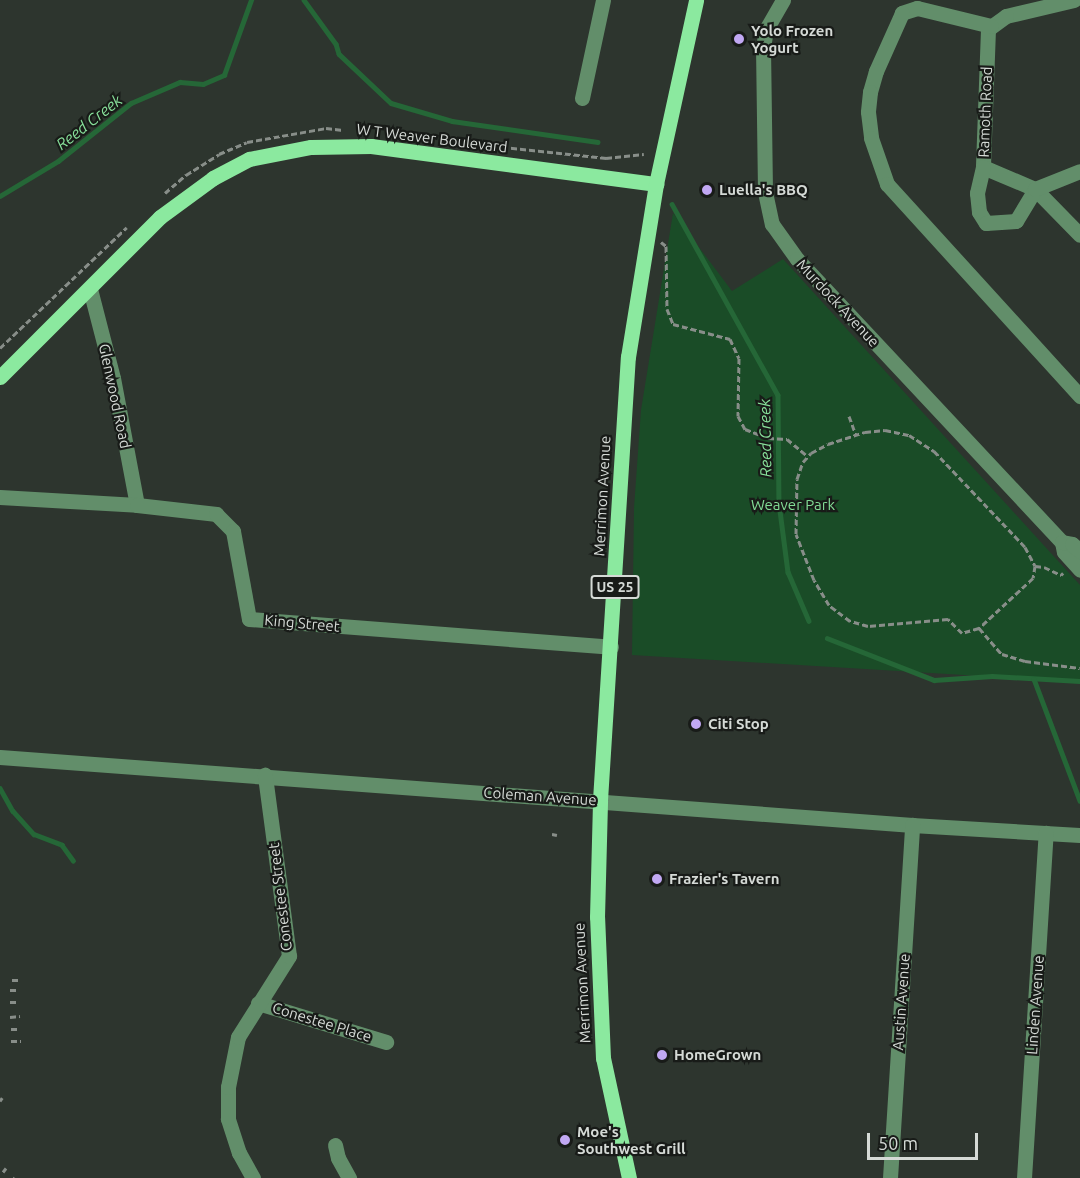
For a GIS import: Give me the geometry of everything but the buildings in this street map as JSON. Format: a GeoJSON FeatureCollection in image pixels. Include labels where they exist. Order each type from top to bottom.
{"type":"FeatureCollection","features":[{"type":"Feature","properties":{"kind":"main road","name":"Merrimon Avenue"},"geometry":{"type":"LineString","coordinates":[[629,1178],[603,1058],[597,917],[600,800],[628,357],[656,184],[696,0]]}},
{"type":"Feature","properties":{"kind":"main road","name":"W T Weaver Boulevard"},"geometry":{"type":"LineString","coordinates":[[0,377],[160,217],[184,197],[230,168],[249,159],[286,151],[334,146],[371,146],[656,184]]}},
{"type":"Feature","properties":{"kind":"street"},"geometry":{"type":"LineString","coordinates":[[582,98],[603,0]]}},
{"type":"Feature","properties":{"kind":"street"},"geometry":{"type":"LineString","coordinates":[[1074,0],[1006,16],[991,26],[917,8],[902,13],[876,71],[870,92],[868,112],[871,138],[887,184],[1080,396]]}},
{"type":"Feature","properties":{"kind":"street","name":"Murdock Avenue"},"geometry":{"type":"LineString","coordinates":[[777,1],[766,28],[763,47],[765,192],[772,224],[797,259],[1062,542],[1072,544],[1078,562]]}},
{"type":"Feature","properties":{"kind":"street","name":"Ramoth Road"},"geometry":{"type":"LineString","coordinates":[[991,26],[988,29],[982,167],[1035,189],[1080,235]]}},
{"type":"Feature","properties":{"kind":"street"},"geometry":{"type":"LineString","coordinates":[[982,167],[976,193],[979,212],[986,223],[1016,221],[1035,189],[1080,171]]}},
{"type":"Feature","properties":{"kind":"street","name":"Glenwood Road"},"geometry":{"type":"LineString","coordinates":[[90,289],[113,378],[136,505]]}},
{"type":"Feature","properties":{"kind":"street","name":"King Street"},"geometry":{"type":"LineString","coordinates":[[0,497],[136,505],[216,514],[233,531],[249,619],[611,647]]}},
{"type":"Feature","properties":{"kind":"street","name":"Coleman Avenue"},"geometry":{"type":"LineString","coordinates":[[0,757],[912,825],[1080,835]]}},
{"type":"Feature","properties":{"kind":"street","name":"Conestee Street"},"geometry":{"type":"LineString","coordinates":[[253,1178],[239,1153],[228,1119],[228,1087],[238,1037],[289,957],[265,775]]}},
{"type":"Feature","properties":{"kind":"street","name":"Austin Avenue"},"geometry":{"type":"LineString","coordinates":[[890,1178],[912,825]]}},
{"type":"Feature","properties":{"kind":"street","name":"Linden Avenue"},"geometry":{"type":"LineString","coordinates":[[1024,1178],[1046,832]]}},
{"type":"Feature","properties":{"kind":"street","name":"Conestee Place"},"geometry":{"type":"LineString","coordinates":[[258,1003],[386,1042]]}},
{"type":"Feature","properties":{"kind":"street"},"geometry":{"type":"LineString","coordinates":[[335,1145],[338,1158],[349,1178]]}},
{"type":"Feature","properties":{"kind":"path"},"geometry":{"type":"LineString","coordinates":[[162,196],[186,175],[219,154],[247,142],[326,129],[349,131]]}},
{"type":"Feature","properties":{"kind":"path"},"geometry":{"type":"LineString","coordinates":[[489,146],[606,158],[644,154]]}},
{"type":"Feature","properties":{"kind":"path"},"geometry":{"type":"LineString","coordinates":[[0,348],[130,224]]}},
{"type":"Feature","properties":{"kind":"path"},"geometry":{"type":"LineString","coordinates":[[659,241],[666,246],[668,309],[673,324],[730,339],[739,358],[738,416],[745,429],[768,438],[787,439],[808,456]]}},
{"type":"Feature","properties":{"kind":"path"},"geometry":{"type":"LineString","coordinates":[[849,416],[856,435]]}},
{"type":"Feature","properties":{"kind":"path"},"geometry":{"type":"LineString","coordinates":[[885,430],[909,435],[934,451],[1025,547],[1035,567],[1033,578],[979,628],[962,633],[948,619],[868,626],[850,621],[830,605],[814,580],[796,534],[797,479],[808,456],[828,444],[856,435],[885,430]]}},
{"type":"Feature","properties":{"kind":"path"},"geometry":{"type":"LineString","coordinates":[[1035,567],[1044,567],[1061,575],[1078,562]]}},
{"type":"Feature","properties":{"kind":"path"},"geometry":{"type":"LineString","coordinates":[[979,628],[1002,654],[1024,661],[1080,668]]}},
{"type":"Feature","properties":{"kind":"path"},"geometry":{"type":"LineString","coordinates":[[552,834],[557,835]]}},
{"type":"Feature","properties":{"kind":"path"},"geometry":{"type":"LineString","coordinates":[[12,980],[18,980]]}},
{"type":"Feature","properties":{"kind":"path"},"geometry":{"type":"LineString","coordinates":[[10,990],[19,990]]}},
{"type":"Feature","properties":{"kind":"path"},"geometry":{"type":"LineString","coordinates":[[10,1002],[19,1002]]}},
{"type":"Feature","properties":{"kind":"path"},"geometry":{"type":"LineString","coordinates":[[10,1017],[20,1016]]}},
{"type":"Feature","properties":{"kind":"path"},"geometry":{"type":"LineString","coordinates":[[10,1029],[20,1029]]}},
{"type":"Feature","properties":{"kind":"path"},"geometry":{"type":"LineString","coordinates":[[11,1041],[21,1041]]}},
{"type":"Feature","properties":{"kind":"green space","name":"Weaver Park"},"geometry":{"type":"Polygon","coordinates":[[[673,213],[732,291],[783,259],[1080,585],[1080,682],[632,655],[634,508],[641,410],[673,213]]]}},
{"type":"Feature","properties":{"kind":"waterway","name":"Reed Creek"},"geometry":{"type":"LineString","coordinates":[[0,196],[58,161],[131,103],[180,82],[203,84],[224,75],[251,0]]}},
{"type":"Feature","properties":{"kind":"waterway","name":"Reed Creek"},"geometry":{"type":"LineString","coordinates":[[304,0],[336,44],[339,54],[391,103],[452,121],[597,142]]}},
{"type":"Feature","properties":{"kind":"waterway","name":"Reed Creek"},"geometry":{"type":"LineString","coordinates":[[672,204],[778,395],[779,503],[788,572],[809,621]]}},
{"type":"Feature","properties":{"kind":"waterway","name":"Reed Creek"},"geometry":{"type":"LineString","coordinates":[[827,638],[934,680],[992,676],[1080,681]]}},
{"type":"Feature","properties":{"kind":"waterway"},"geometry":{"type":"LineString","coordinates":[[1034,679],[1080,801]]}},
{"type":"Feature","properties":{"kind":"waterway"},"geometry":{"type":"LineString","coordinates":[[0,788],[13,811],[34,834],[62,845],[73,860]]}},
{"type":"Feature","properties":{"kind":"place","name":"Yolo Frozen Yogurt"},"geometry":{"type":"Point","coordinates":[739,39]}},
{"type":"Feature","properties":{"kind":"place","name":"Luella's BBQ"},"geometry":{"type":"Point","coordinates":[707,190]}},
{"type":"Feature","properties":{"kind":"place","name":"Citi Stop"},"geometry":{"type":"Point","coordinates":[696,724]}},
{"type":"Feature","properties":{"kind":"place","name":"Frazier's Tavern"},"geometry":{"type":"Point","coordinates":[657,879]}},
{"type":"Feature","properties":{"kind":"place","name":"HomeGrown"},"geometry":{"type":"Point","coordinates":[662,1055]}},
{"type":"Feature","properties":{"kind":"place","name":"Moe's Southwest Grill"},"geometry":{"type":"Point","coordinates":[565,1140]}}]}
